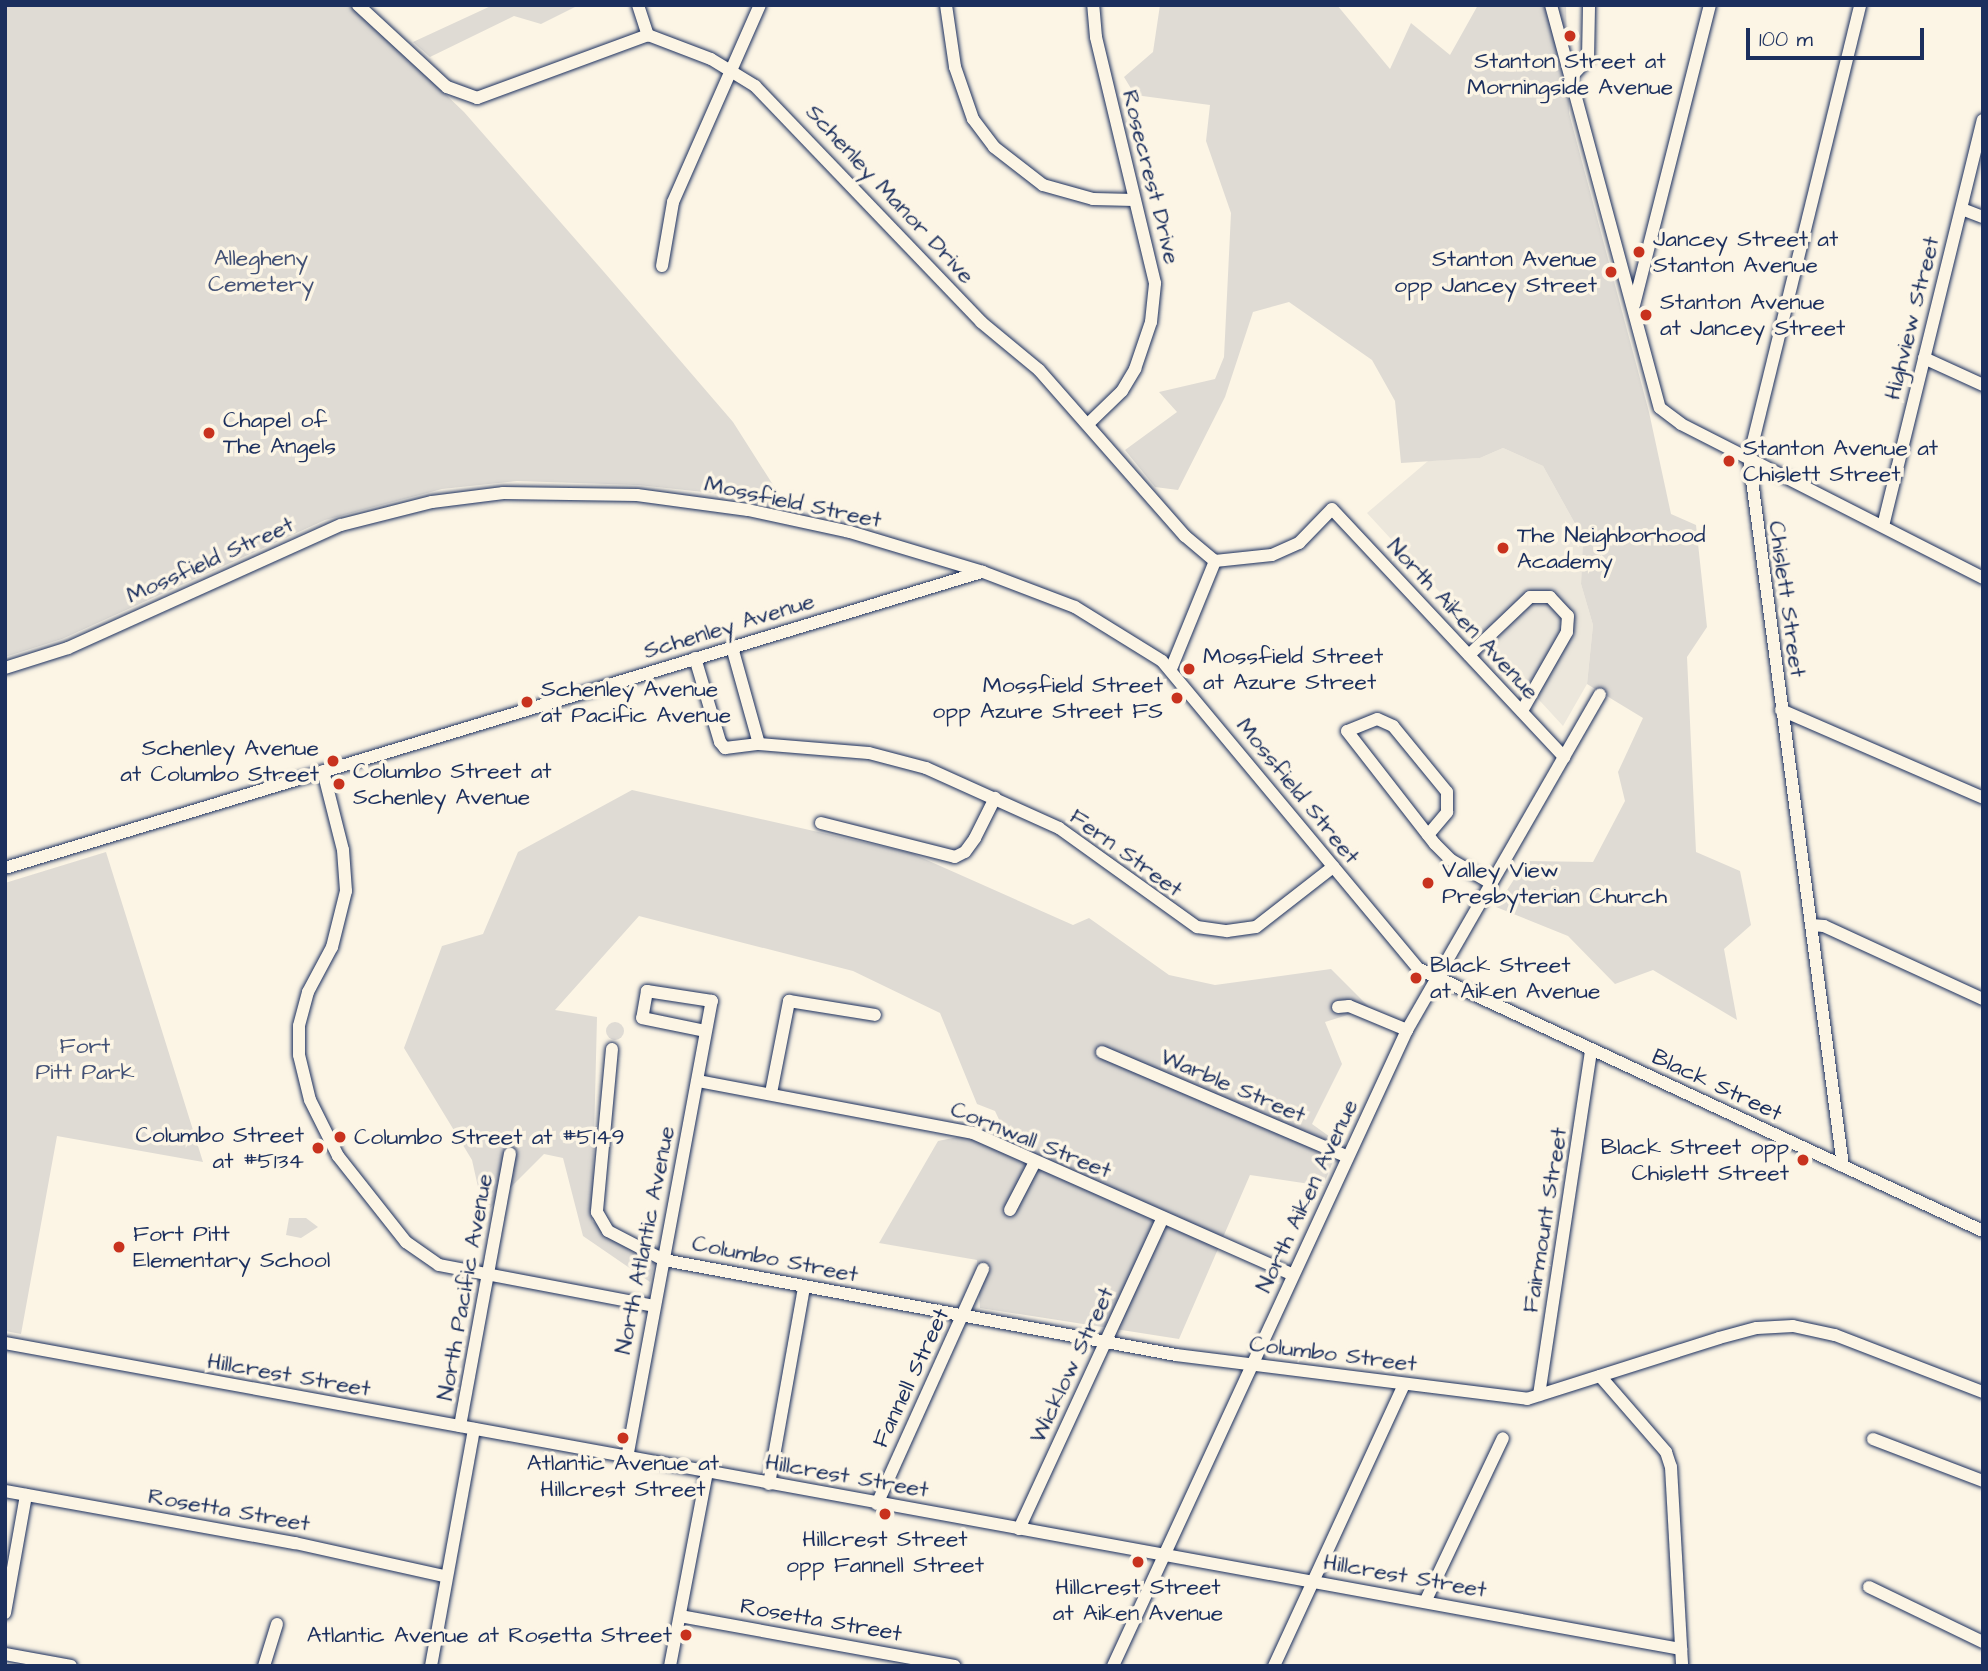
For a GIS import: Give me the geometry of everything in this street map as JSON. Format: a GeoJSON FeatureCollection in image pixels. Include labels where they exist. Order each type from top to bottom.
{"type":"FeatureCollection","features":[{"type":"Feature","properties":{"kind":"street"},"geometry":{"type":"LineString","coordinates":[[358,5],[447,87],[477,98],[648,35],[638,5]]}},
{"type":"Feature","properties":{"kind":"street"},"geometry":{"type":"LineString","coordinates":[[662,266],[673,202],[760,5]]}},
{"type":"Feature","properties":{"kind":"street"},"geometry":{"type":"LineString","coordinates":[[946,5],[955,67],[973,119],[994,147],[1019,171],[1043,184],[1093,199],[1134,200]]}},
{"type":"Feature","properties":{"kind":"street","name":"Rosecrest Drive"},"geometry":{"type":"LineString","coordinates":[[1090,423],[1122,391],[1135,369],[1151,322],[1155,283],[1096,37],[1093,5]]}},
{"type":"Feature","properties":{"kind":"street"},"geometry":{"type":"LineString","coordinates":[[1550,5],[1660,408],[1681,424],[1983,578]]}},
{"type":"Feature","properties":{"kind":"street"},"geometry":{"type":"LineString","coordinates":[[1571,77],[1588,59],[1589,5]]}},
{"type":"Feature","properties":{"kind":"street"},"geometry":{"type":"LineString","coordinates":[[1633,309],[1710,5]]}},
{"type":"Feature","properties":{"kind":"street","name":"Chislett Street"},"geometry":{"type":"LineString","coordinates":[[1843,1166],[1749,458],[1860,5]]}},
{"type":"Feature","properties":{"kind":"street","name":"Schenley Manor Drive"},"geometry":{"type":"LineString","coordinates":[[648,35],[732,72],[785,113],[981,322],[1039,370],[1090,423],[1185,536],[1215,561]]}},
{"type":"Feature","properties":{"kind":"street","name":"Highview Street"},"geometry":{"type":"LineString","coordinates":[[1883,526],[1983,120]]}},
{"type":"Feature","properties":{"kind":"street"},"geometry":{"type":"LineString","coordinates":[[1962,209],[1983,217]]}},
{"type":"Feature","properties":{"kind":"street"},"geometry":{"type":"LineString","coordinates":[[1924,358],[1983,385]]}},
{"type":"Feature","properties":{"kind":"street","name":"Mossfield Street"},"geometry":{"type":"LineString","coordinates":[[5,668],[68,648],[341,525],[396,509],[489,494],[556,492],[688,500],[850,532],[983,572],[1075,607],[1171,668],[1419,969],[1434,977]]}},
{"type":"Feature","properties":{"kind":"street","name":"North Aiken Avenue"},"geometry":{"type":"LineString","coordinates":[[1215,561],[1236,562],[1281,551],[1298,543],[1332,509],[1564,757]]}},
{"type":"Feature","properties":{"kind":"street"},"geometry":{"type":"LineString","coordinates":[[1171,668],[1215,561]]}},
{"type":"Feature","properties":{"kind":"street","name":"Schenley Avenue"},"geometry":{"type":"LineString","coordinates":[[5,868],[983,572]]}},
{"type":"Feature","properties":{"kind":"street"},"geometry":{"type":"LineString","coordinates":[[1468,655],[1530,597],[1550,597],[1568,616],[1567,632],[1522,711]]}},
{"type":"Feature","properties":{"kind":"street"},"geometry":{"type":"LineString","coordinates":[[732,647],[759,744]]}},
{"type":"Feature","properties":{"kind":"street","name":"Fern Street"},"geometry":{"type":"LineString","coordinates":[[695,658],[720,742],[725,748],[759,744],[869,753],[926,768],[1059,828],[1197,927],[1227,931],[1256,927],[1333,867]]}},
{"type":"Feature","properties":{"kind":"street","name":"North Aiken Avenue"},"geometry":{"type":"LineString","coordinates":[[1113,1666],[1407,1030],[1434,977],[1601,695]]}},
{"type":"Feature","properties":{"kind":"street"},"geometry":{"type":"LineString","coordinates":[[1781,710],[1983,798]]}},
{"type":"Feature","properties":{"kind":"street"},"geometry":{"type":"LineString","coordinates":[[1428,835],[1447,812],[1447,792],[1393,726],[1377,719],[1347,731],[1428,835],[1451,860],[1490,883]]}},
{"type":"Feature","properties":{"kind":"street"},"geometry":{"type":"LineString","coordinates":[[323,771],[343,850],[346,891],[332,947],[308,992],[299,1026],[299,1055],[310,1100],[338,1156],[406,1242],[439,1265],[488,1277],[653,1306]]}},
{"type":"Feature","properties":{"kind":"street"},"geometry":{"type":"LineString","coordinates":[[821,823],[954,857],[965,852],[975,838],[995,798]]}},
{"type":"Feature","properties":{"kind":"street"},"geometry":{"type":"LineString","coordinates":[[1811,925],[1983,999]]}},
{"type":"Feature","properties":{"kind":"street","name":"Black Street"},"geometry":{"type":"LineString","coordinates":[[1434,977],[1983,1231]]}},
{"type":"Feature","properties":{"kind":"street","name":"North Atlantic Avenue"},"geometry":{"type":"LineString","coordinates":[[627,1458],[653,1306],[712,1001],[647,990],[642,1018],[705,1031]]}},
{"type":"Feature","properties":{"kind":"street"},"geometry":{"type":"LineString","coordinates":[[771,1093],[789,1001],[875,1015]]}},
{"type":"Feature","properties":{"kind":"street"},"geometry":{"type":"LineString","coordinates":[[1338,1007],[1349,1006],[1407,1030]]}},
{"type":"Feature","properties":{"kind":"street","name":"Columbo Street"},"geometry":{"type":"LineString","coordinates":[[612,1049],[597,1212],[608,1231],[664,1260],[1252,1365],[1527,1399],[1756,1328],[1793,1326],[1835,1335],[1983,1392]]}},
{"type":"Feature","properties":{"kind":"street","name":"Fairmount Street"},"geometry":{"type":"LineString","coordinates":[[1539,1395],[1591,1050]]}},
{"type":"Feature","properties":{"kind":"street","name":"Warble Street"},"geometry":{"type":"LineString","coordinates":[[1102,1052],[1348,1157]]}},
{"type":"Feature","properties":{"kind":"street","name":"Cornwall Street"},"geometry":{"type":"LineString","coordinates":[[698,1081],[933,1122],[974,1133],[1293,1275]]}},
{"type":"Feature","properties":{"kind":"street","name":"North Pacific Avenue"},"geometry":{"type":"LineString","coordinates":[[460,1426],[510,1154]]}},
{"type":"Feature","properties":{"kind":"street"},"geometry":{"type":"LineString","coordinates":[[1010,1210],[1035,1162]]}},
{"type":"Feature","properties":{"kind":"street","name":"Wicklow Street"},"geometry":{"type":"LineString","coordinates":[[1018,1529],[1163,1218]]}},
{"type":"Feature","properties":{"kind":"street","name":"Fannell Street"},"geometry":{"type":"LineString","coordinates":[[877,1504],[982,1269]]}},
{"type":"Feature","properties":{"kind":"street"},"geometry":{"type":"LineString","coordinates":[[769,1484],[804,1287]]}},
{"type":"Feature","properties":{"kind":"street","name":"Hillcrest Street"},"geometry":{"type":"LineString","coordinates":[[5,1343],[877,1504],[1426,1600],[1681,1649]]}},
{"type":"Feature","properties":{"kind":"street"},"geometry":{"type":"LineString","coordinates":[[1600,1376],[1666,1452],[1671,1467],[1682,1666]]}},
{"type":"Feature","properties":{"kind":"street"},"geometry":{"type":"LineString","coordinates":[[1274,1666],[1405,1385]]}},
{"type":"Feature","properties":{"kind":"street","name":"North Pacific Avenue"},"geometry":{"type":"LineString","coordinates":[[431,1666],[444,1576],[474,1429]]}},
{"type":"Feature","properties":{"kind":"street"},"geometry":{"type":"LineString","coordinates":[[1426,1600],[1503,1438]]}},
{"type":"Feature","properties":{"kind":"street"},"geometry":{"type":"LineString","coordinates":[[1873,1439],[1983,1481]]}},
{"type":"Feature","properties":{"kind":"street"},"geometry":{"type":"LineString","coordinates":[[670,1666],[708,1472]]}},
{"type":"Feature","properties":{"kind":"street","name":"Rosetta Street"},"geometry":{"type":"LineString","coordinates":[[5,1491],[295,1543],[444,1576]]}},
{"type":"Feature","properties":{"kind":"street"},"geometry":{"type":"LineString","coordinates":[[5,1613],[26,1494]]}},
{"type":"Feature","properties":{"kind":"street"},"geometry":{"type":"LineString","coordinates":[[1869,1587],[1983,1642]]}},
{"type":"Feature","properties":{"kind":"street","name":"Rosetta Street"},"geometry":{"type":"LineString","coordinates":[[680,1616],[954,1666]]}},
{"type":"Feature","properties":{"kind":"street"},"geometry":{"type":"LineString","coordinates":[[264,1666],[277,1624]]}},
{"type":"Feature","properties":{"kind":"street"},"geometry":{"type":"LineString","coordinates":[[5,1654],[71,1666]]}},
{"type":"Feature","properties":{"kind":"shaded area"},"geometry":{"type":"Polygon","coordinates":[[[1503,448],[1543,466],[1583,538],[1581,584],[1593,625],[1587,684],[1563,726],[1367,513],[1428,461],[1480,458],[1503,448]]]}},
{"type":"Feature","properties":{"kind":"green space","name":"Allegheny Cemetery"},"geometry":{"type":"Polygon","coordinates":[[[5,5],[352,5],[464,112],[604,272],[733,422],[789,510],[713,493],[638,485],[517,481],[442,489],[325,520],[62,639],[5,657],[5,5]]]}},
{"type":"Feature","properties":{"kind":"green space"},"geometry":{"type":"Polygon","coordinates":[[[493,5],[579,5],[541,24],[514,16],[430,57],[413,42],[493,5]]]}},
{"type":"Feature","properties":{"kind":"green space"},"geometry":{"type":"Polygon","coordinates":[[[1160,5],[1337,5],[1390,69],[1411,23],[1450,55],[1478,5],[1566,5],[1569,113],[1649,412],[1671,514],[1696,525],[1707,627],[1687,657],[1696,852],[1740,871],[1751,925],[1724,949],[1737,1020],[1653,970],[1615,984],[1568,936],[1496,907],[1526,861],[1593,862],[1625,801],[1618,772],[1643,718],[1587,684],[1593,625],[1581,584],[1583,538],[1543,466],[1503,448],[1480,458],[1401,463],[1395,401],[1372,360],[1289,302],[1253,312],[1225,397],[1178,490],[1155,487],[1125,450],[1177,412],[1159,392],[1215,379],[1224,357],[1231,213],[1206,141],[1210,105],[1135,95],[1124,77],[1153,52],[1160,5]]]}},
{"type":"Feature","properties":{"kind":"green space"},"geometry":{"type":"Polygon","coordinates":[[[632,790],[911,853],[1073,925],[1089,918],[1169,975],[1215,985],[1331,969],[1370,1008],[1325,1022],[1342,1064],[1312,1124],[1340,1144],[1323,1186],[1250,1175],[1179,1339],[980,1308],[977,1260],[879,1243],[938,1141],[1003,1128],[995,1111],[977,1104],[940,1013],[853,971],[639,916],[555,1010],[597,1017],[592,1221],[655,1261],[650,1282],[583,1236],[563,1158],[544,1154],[484,1214],[472,1160],[404,1048],[442,946],[483,934],[518,852],[632,790]]]}},
{"type":"Feature","properties":{"kind":"green space","name":"Fort Pitt Park"},"geometry":{"type":"Polygon","coordinates":[[[106,852],[203,1162],[57,1136],[21,1334],[5,1331],[5,883],[106,852]]]}},
{"type":"Feature","properties":{"kind":"green space"},"geometry":{"type":"Polygon","coordinates":[[[615,1022],[621,1025],[624,1031],[621,1037],[615,1040],[609,1037],[606,1031],[609,1025],[615,1022]]]}},
{"type":"Feature","properties":{"kind":"green space"},"geometry":{"type":"Polygon","coordinates":[[[289,1218],[306,1218],[318,1227],[301,1238],[286,1235],[289,1218]]]}},
{"type":"Feature","properties":{"kind":"place","name":"Stanton Street at Morningside Avenue"},"geometry":{"type":"Point","coordinates":[1570,36]}},
{"type":"Feature","properties":{"kind":"place","name":"Jancey Street at Stanton Avenue"},"geometry":{"type":"Point","coordinates":[1639,252]}},
{"type":"Feature","properties":{"kind":"place","name":"Stanton Avenue opp Jancey Street"},"geometry":{"type":"Point","coordinates":[1611,272]}},
{"type":"Feature","properties":{"kind":"place","name":"Stanton Avenue at Jancey Street"},"geometry":{"type":"Point","coordinates":[1646,315]}},
{"type":"Feature","properties":{"kind":"place","name":"Chapel of The Angels"},"geometry":{"type":"Point","coordinates":[209,433]}},
{"type":"Feature","properties":{"kind":"place","name":"Stanton Avenue at Chislett Street"},"geometry":{"type":"Point","coordinates":[1729,461]}},
{"type":"Feature","properties":{"kind":"place","name":"The Neighborhood Academy"},"geometry":{"type":"Point","coordinates":[1503,548]}},
{"type":"Feature","properties":{"kind":"place","name":"Mossfield Street at Azure Street"},"geometry":{"type":"Point","coordinates":[1189,669]}},
{"type":"Feature","properties":{"kind":"place","name":"Mossfield Street opp Azure Street FS"},"geometry":{"type":"Point","coordinates":[1177,698]}},
{"type":"Feature","properties":{"kind":"place","name":"Schenley Avenue at Pacific Avenue"},"geometry":{"type":"Point","coordinates":[527,702]}},
{"type":"Feature","properties":{"kind":"place","name":"Schenley Avenue at Columbo Street"},"geometry":{"type":"Point","coordinates":[333,761]}},
{"type":"Feature","properties":{"kind":"place","name":"Columbo Street at Schenley Avenue"},"geometry":{"type":"Point","coordinates":[339,784]}},
{"type":"Feature","properties":{"kind":"place","name":"Valley View Presbyterian Church"},"geometry":{"type":"Point","coordinates":[1428,883]}},
{"type":"Feature","properties":{"kind":"place","name":"Black Street at Aiken Avenue"},"geometry":{"type":"Point","coordinates":[1416,978]}},
{"type":"Feature","properties":{"kind":"place","name":"Columbo Street at #5149"},"geometry":{"type":"Point","coordinates":[340,1137]}},
{"type":"Feature","properties":{"kind":"place","name":"Columbo Street at #5134"},"geometry":{"type":"Point","coordinates":[318,1148]}},
{"type":"Feature","properties":{"kind":"place","name":"Black Street opp Chislett Street"},"geometry":{"type":"Point","coordinates":[1803,1160]}},
{"type":"Feature","properties":{"kind":"place","name":"Fort Pitt Elementary School"},"geometry":{"type":"Point","coordinates":[119,1247]}},
{"type":"Feature","properties":{"kind":"place","name":"Atlantic Avenue at Hillcrest Street"},"geometry":{"type":"Point","coordinates":[623,1438]}},
{"type":"Feature","properties":{"kind":"place","name":"Hillcrest Street opp Fannell Street"},"geometry":{"type":"Point","coordinates":[885,1514]}},
{"type":"Feature","properties":{"kind":"place","name":"Hillcrest Street at Aiken Avenue"},"geometry":{"type":"Point","coordinates":[1138,1562]}},
{"type":"Feature","properties":{"kind":"place","name":"Atlantic Avenue at Rosetta Street"},"geometry":{"type":"Point","coordinates":[686,1635]}}]}
